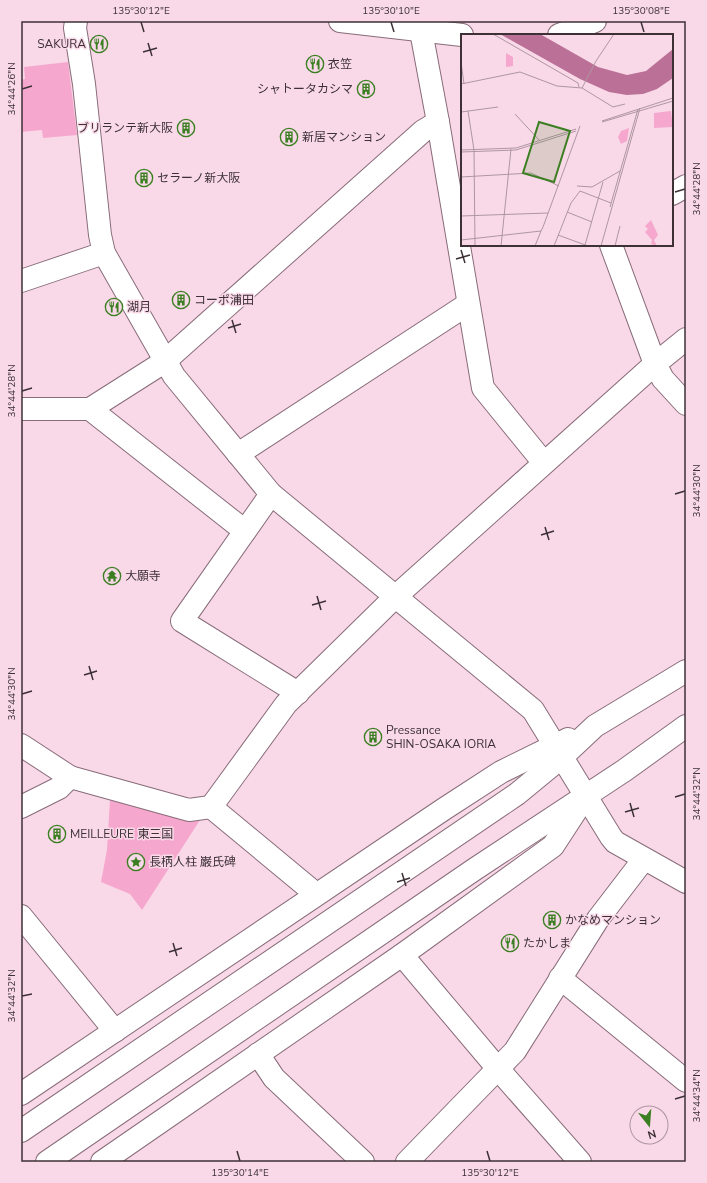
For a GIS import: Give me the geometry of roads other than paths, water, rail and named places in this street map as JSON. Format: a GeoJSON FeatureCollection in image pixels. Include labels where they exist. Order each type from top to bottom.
{"type":"FeatureCollection","features":[{"type":"Feature","properties":{"kind":"street"},"geometry":{"type":"LineString","coordinates":[[76,21],[75,28],[84,84],[100,235],[104,254],[164,362],[270,494],[533,710],[611,838],[644,859],[686,882]]}},
{"type":"Feature","properties":{"kind":"street"},"geometry":{"type":"LineString","coordinates":[[340,21],[461,35]]}},
{"type":"Feature","properties":{"kind":"street"},"geometry":{"type":"LineString","coordinates":[[562,34],[595,21]]}},
{"type":"Feature","properties":{"kind":"street"},"geometry":{"type":"LineString","coordinates":[[421,31],[483,388],[544,463]]}},
{"type":"Feature","properties":{"kind":"street"},"geometry":{"type":"LineString","coordinates":[[21,409],[90,409],[164,362],[423,131],[438,122]]}},
{"type":"Feature","properties":{"kind":"street"},"geometry":{"type":"LineString","coordinates":[[673,193],[686,186]]}},
{"type":"Feature","properties":{"kind":"street"},"geometry":{"type":"LineString","coordinates":[[610,246],[655,364],[663,379],[686,404]]}},
{"type":"Feature","properties":{"kind":"street"},"geometry":{"type":"LineString","coordinates":[[21,281],[104,254]]}},
{"type":"Feature","properties":{"kind":"street"},"geometry":{"type":"LineString","coordinates":[[238,454],[468,304]]}},
{"type":"Feature","properties":{"kind":"street"},"geometry":{"type":"LineString","coordinates":[[21,745],[70,777],[189,810],[211,807],[286,704],[298,692],[395,597],[655,364],[686,339]]}},
{"type":"Feature","properties":{"kind":"street"},"geometry":{"type":"LineString","coordinates":[[90,409],[245,531]]}},
{"type":"Feature","properties":{"kind":"street"},"geometry":{"type":"LineString","coordinates":[[270,494],[182,621],[298,692]]}},
{"type":"Feature","properties":{"kind":"street"},"geometry":{"type":"LineString","coordinates":[[21,1131],[517,794],[558,752],[595,726],[686,671]]}},
{"type":"Feature","properties":{"kind":"street"},"geometry":{"type":"LineString","coordinates":[[47,1162],[475,869],[585,797],[686,726]]}},
{"type":"Feature","properties":{"kind":"street"},"geometry":{"type":"LineString","coordinates":[[21,1094],[316,894],[501,772],[558,752]]}},
{"type":"Feature","properties":{"kind":"street"},"geometry":{"type":"LineString","coordinates":[[21,807],[59,788],[70,777]]}},
{"type":"Feature","properties":{"kind":"street"},"geometry":{"type":"LineString","coordinates":[[102,1162],[402,955],[553,846],[585,797]]}},
{"type":"Feature","properties":{"kind":"street"},"geometry":{"type":"LineString","coordinates":[[211,807],[316,894]]}},
{"type":"Feature","properties":{"kind":"street"},"geometry":{"type":"LineString","coordinates":[[407,1162],[515,1052],[598,919],[644,859]]}},
{"type":"Feature","properties":{"kind":"street"},"geometry":{"type":"LineString","coordinates":[[21,916],[114,1031]]}},
{"type":"Feature","properties":{"kind":"street"},"geometry":{"type":"LineString","coordinates":[[402,955],[499,1070],[580,1162]]}},
{"type":"Feature","properties":{"kind":"street"},"geometry":{"type":"LineString","coordinates":[[560,978],[686,1081]]}},
{"type":"Feature","properties":{"kind":"street"},"geometry":{"type":"LineString","coordinates":[[258,1054],[274,1078],[363,1162]]}},
{"type":"Feature","properties":{"kind":"place","name":"SAKURA"},"geometry":{"type":"Point","coordinates":[99,44]}},
{"type":"Feature","properties":{"kind":"place","name":"衣笠"},"geometry":{"type":"Point","coordinates":[315,64]}},
{"type":"Feature","properties":{"kind":"place","name":"シャトータカシマ"},"geometry":{"type":"Point","coordinates":[366,89]}},
{"type":"Feature","properties":{"kind":"place","name":"ブリランテ新大阪"},"geometry":{"type":"Point","coordinates":[186,128]}},
{"type":"Feature","properties":{"kind":"place","name":"新居マンション"},"geometry":{"type":"Point","coordinates":[289,137]}},
{"type":"Feature","properties":{"kind":"place","name":"セラーノ新大阪"},"geometry":{"type":"Point","coordinates":[144,178]}},
{"type":"Feature","properties":{"kind":"place","name":"コーポ浦田"},"geometry":{"type":"Point","coordinates":[181,300]}},
{"type":"Feature","properties":{"kind":"place","name":"湖月"},"geometry":{"type":"Point","coordinates":[114,307]}},
{"type":"Feature","properties":{"kind":"place","name":"大願寺"},"geometry":{"type":"Point","coordinates":[112,576]}},
{"type":"Feature","properties":{"kind":"place","name":"Pressance SHIN-OSAKA IORIA"},"geometry":{"type":"Point","coordinates":[373,737]}},
{"type":"Feature","properties":{"kind":"place","name":"MEILLEURE 東三国"},"geometry":{"type":"Point","coordinates":[57,834]}},
{"type":"Feature","properties":{"kind":"place","name":"長柄人柱 巌氏碑"},"geometry":{"type":"Point","coordinates":[136,862]}},
{"type":"Feature","properties":{"kind":"place","name":"かなめマンション"},"geometry":{"type":"Point","coordinates":[552,920]}},
{"type":"Feature","properties":{"kind":"place","name":"たかしま"},"geometry":{"type":"Point","coordinates":[510,943]}}]}
